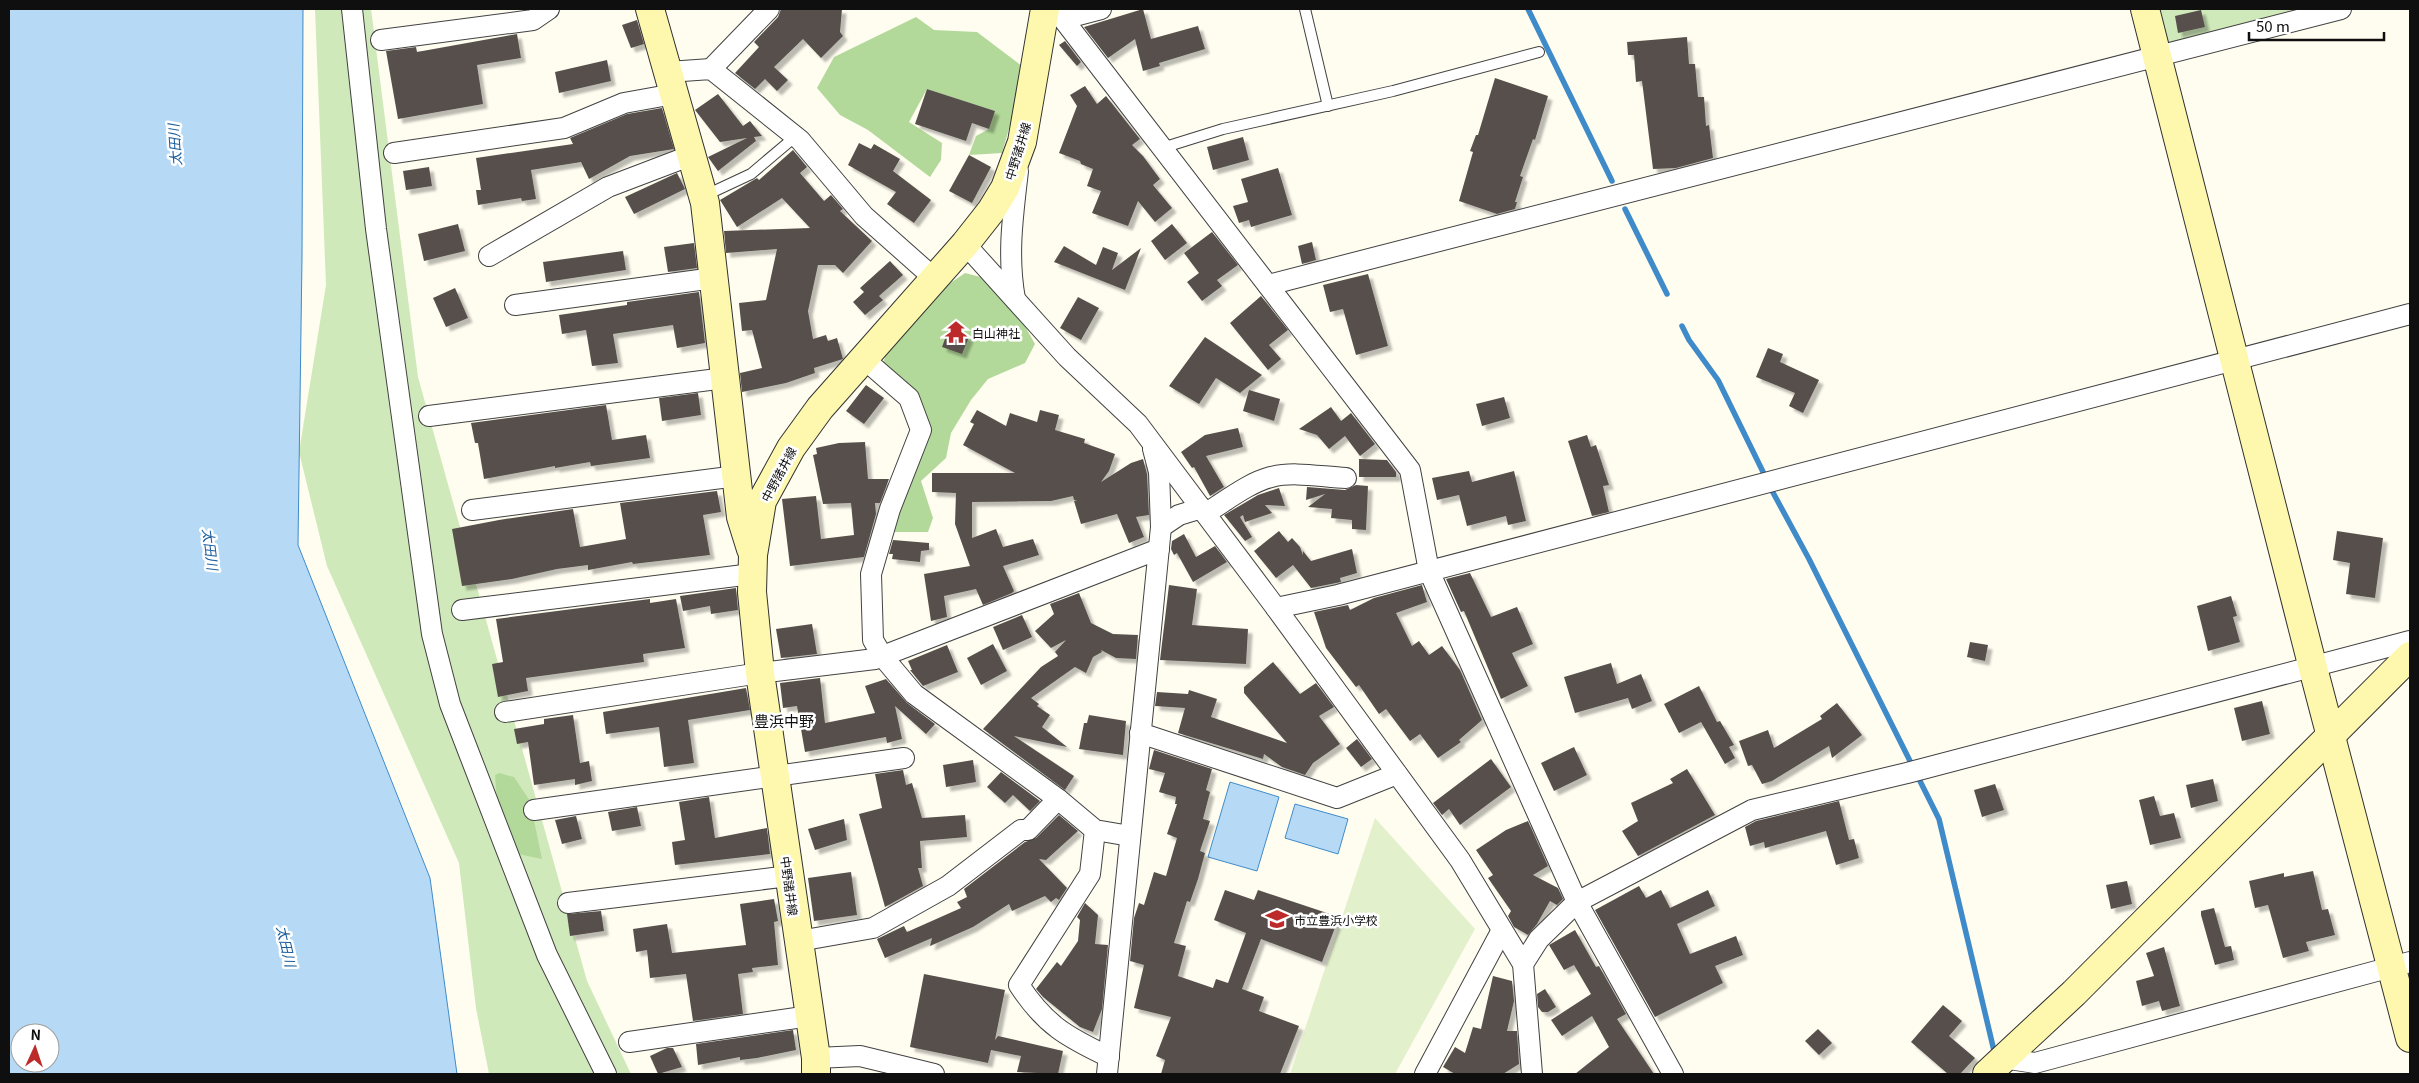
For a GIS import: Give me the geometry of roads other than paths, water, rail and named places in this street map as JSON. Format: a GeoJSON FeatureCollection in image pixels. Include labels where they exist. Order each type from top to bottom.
{"type":"FeatureCollection","features":[{"type":"Feature","properties":{"kind":"street"},"geometry":{"type":"LineString","coordinates":[[352,9],[376,229],[432,634],[450,704],[546,955],[606,1074]]}},
{"type":"Feature","properties":{"kind":"street"},"geometry":{"type":"LineString","coordinates":[[381,40],[533,20],[549,9]]}},
{"type":"Feature","properties":{"kind":"street"},"geometry":{"type":"LineString","coordinates":[[462,610],[752,564],[741,517],[704,197],[650,9]]}},
{"type":"Feature","properties":{"kind":"street"},"geometry":{"type":"LineString","coordinates":[[394,153],[564,128],[671,83],[711,69],[769,9]]}},
{"type":"Feature","properties":{"kind":"street"},"geometry":{"type":"LineString","coordinates":[[1054,12],[1101,9]]}},
{"type":"Feature","properties":{"kind":"street"},"geometry":{"type":"LineString","coordinates":[[2145,9],[2313,668],[2401,964],[2410,1038]]}},
{"type":"Feature","properties":{"kind":"street"},"geometry":{"type":"LineString","coordinates":[[1268,285],[2342,9]]}},
{"type":"Feature","properties":{"kind":"street"},"geometry":{"type":"LineString","coordinates":[[1054,12],[1162,148],[1410,470],[1429,571],[1577,902],[1674,1074]]}},
{"type":"Feature","properties":{"kind":"street","name":"中野諸井線"},"geometry":{"type":"LineString","coordinates":[[813,1069],[810,1016],[760,673],[752,592],[752,564],[762,501],[791,448],[820,408],[965,244],[991,211],[1005,188],[1022,142],[1054,12]]}},
{"type":"Feature","properties":{"kind":"street"},"geometry":{"type":"LineString","coordinates":[[711,69],[796,136],[864,216],[935,278]]}},
{"type":"Feature","properties":{"kind":"street"},"geometry":{"type":"LineString","coordinates":[[1015,299],[1010,273],[1010,244],[1022,142]]}},
{"type":"Feature","properties":{"kind":"street"},"geometry":{"type":"LineString","coordinates":[[489,256],[608,187],[692,155]]}},
{"type":"Feature","properties":{"kind":"street"},"geometry":{"type":"LineString","coordinates":[[965,244],[1067,357],[1138,424],[1276,608],[1460,860],[1523,964],[1532,1074]]}},
{"type":"Feature","properties":{"kind":"street"},"geometry":{"type":"LineString","coordinates":[[515,305],[714,278]]}},
{"type":"Feature","properties":{"kind":"street"},"geometry":{"type":"LineString","coordinates":[[1276,608],[1338,596],[2410,314]]}},
{"type":"Feature","properties":{"kind":"street"},"geometry":{"type":"LineString","coordinates":[[864,359],[909,398],[921,430],[890,509],[872,574],[874,640],[883,657],[914,694],[1058,799],[1095,830],[1130,836]]}},
{"type":"Feature","properties":{"kind":"street"},"geometry":{"type":"LineString","coordinates":[[429,416],[725,378]]}},
{"type":"Feature","properties":{"kind":"street"},"geometry":{"type":"LineString","coordinates":[[1108,1066],[1161,527],[1159,472],[1150,440]]}},
{"type":"Feature","properties":{"kind":"street"},"geometry":{"type":"LineString","coordinates":[[1161,527],[1179,515],[1204,511],[1255,483],[1271,477],[1288,475],[1346,478]]}},
{"type":"Feature","properties":{"kind":"street"},"geometry":{"type":"LineString","coordinates":[[472,510],[737,476]]}},
{"type":"Feature","properties":{"kind":"street"},"geometry":{"type":"LineString","coordinates":[[505,712],[760,673],[883,657],[1159,549]]}},
{"type":"Feature","properties":{"kind":"street"},"geometry":{"type":"LineString","coordinates":[[1523,964],[1539,939],[1577,902],[1752,810],[1907,773],[2410,641]]}},
{"type":"Feature","properties":{"kind":"street"},"geometry":{"type":"LineString","coordinates":[[1995,1066],[2074,993],[2410,656]]}},
{"type":"Feature","properties":{"kind":"street"},"geometry":{"type":"LineString","coordinates":[[1140,733],[1338,798],[1397,774]]}},
{"type":"Feature","properties":{"kind":"street"},"geometry":{"type":"LineString","coordinates":[[534,810],[776,778],[904,758]]}},
{"type":"Feature","properties":{"kind":"street"},"geometry":{"type":"LineString","coordinates":[[799,941],[873,928],[948,886],[1021,830],[1028,830],[1058,799]]}},
{"type":"Feature","properties":{"kind":"street"},"geometry":{"type":"LineString","coordinates":[[1095,830],[1090,874],[1019,986],[1035,1008],[1069,1037],[1108,1066]]}},
{"type":"Feature","properties":{"kind":"street"},"geometry":{"type":"LineString","coordinates":[[568,903],[789,876]]}},
{"type":"Feature","properties":{"kind":"street"},"geometry":{"type":"LineString","coordinates":[[1425,1074],[1502,930]]}},
{"type":"Feature","properties":{"kind":"street"},"geometry":{"type":"LineString","coordinates":[[1995,1066],[2035,1063],[2401,964]]}},
{"type":"Feature","properties":{"kind":"street"},"geometry":{"type":"LineString","coordinates":[[629,1042],[810,1016]]}},
{"type":"Feature","properties":{"kind":"street"},"geometry":{"type":"LineString","coordinates":[[813,1069],[860,1056],[930,1074]]}},
{"type":"Feature","properties":{"kind":"lane"},"geometry":{"type":"LineString","coordinates":[[1305,9],[1328,106]]}},
{"type":"Feature","properties":{"kind":"lane"},"geometry":{"type":"LineString","coordinates":[[1162,148],[1223,130],[1328,106],[1540,52]]}},
{"type":"Feature","properties":{"kind":"lane"},"geometry":{"type":"LineString","coordinates":[[704,197],[751,174],[796,136]]}},
{"type":"Feature","properties":{"kind":"water","name":"太田川"},"geometry":{"type":"Polygon","coordinates":[[[9,9],[303,9],[298,545],[430,878],[457,1074],[9,1074],[9,9]]]}},
{"type":"Feature","properties":{"kind":"water"},"geometry":{"type":"Polygon","coordinates":[[[1230,782],[1279,797],[1257,871],[1208,857],[1230,782]]]}},
{"type":"Feature","properties":{"kind":"water"},"geometry":{"type":"Polygon","coordinates":[[[1295,804],[1348,819],[1338,854],[1285,838],[1295,804]]]}},
{"type":"Feature","properties":{"kind":"waterway"},"geometry":{"type":"LineString","coordinates":[[1528,9],[1612,181]]}},
{"type":"Feature","properties":{"kind":"waterway"},"geometry":{"type":"LineString","coordinates":[[1625,209],[1667,294]]}},
{"type":"Feature","properties":{"kind":"waterway"},"geometry":{"type":"LineString","coordinates":[[1682,326],[1689,340],[1718,380],[1766,478]]}},
{"type":"Feature","properties":{"kind":"waterway"},"geometry":{"type":"LineString","coordinates":[[1770,487],[1809,559],[1939,819],[1995,1055]]}},
{"type":"Feature","properties":{"kind":"place","name":"白山神社"},"geometry":{"type":"Point","coordinates":[956,332]}},
{"type":"Feature","properties":{"kind":"place","name":"市立豊浜小学校"},"geometry":{"type":"Point","coordinates":[1277,919]}},
{"type":"Feature","properties":{"kind":"district","name":"豊浜中野"},"geometry":{"type":"Point","coordinates":[784,720]}}]}
